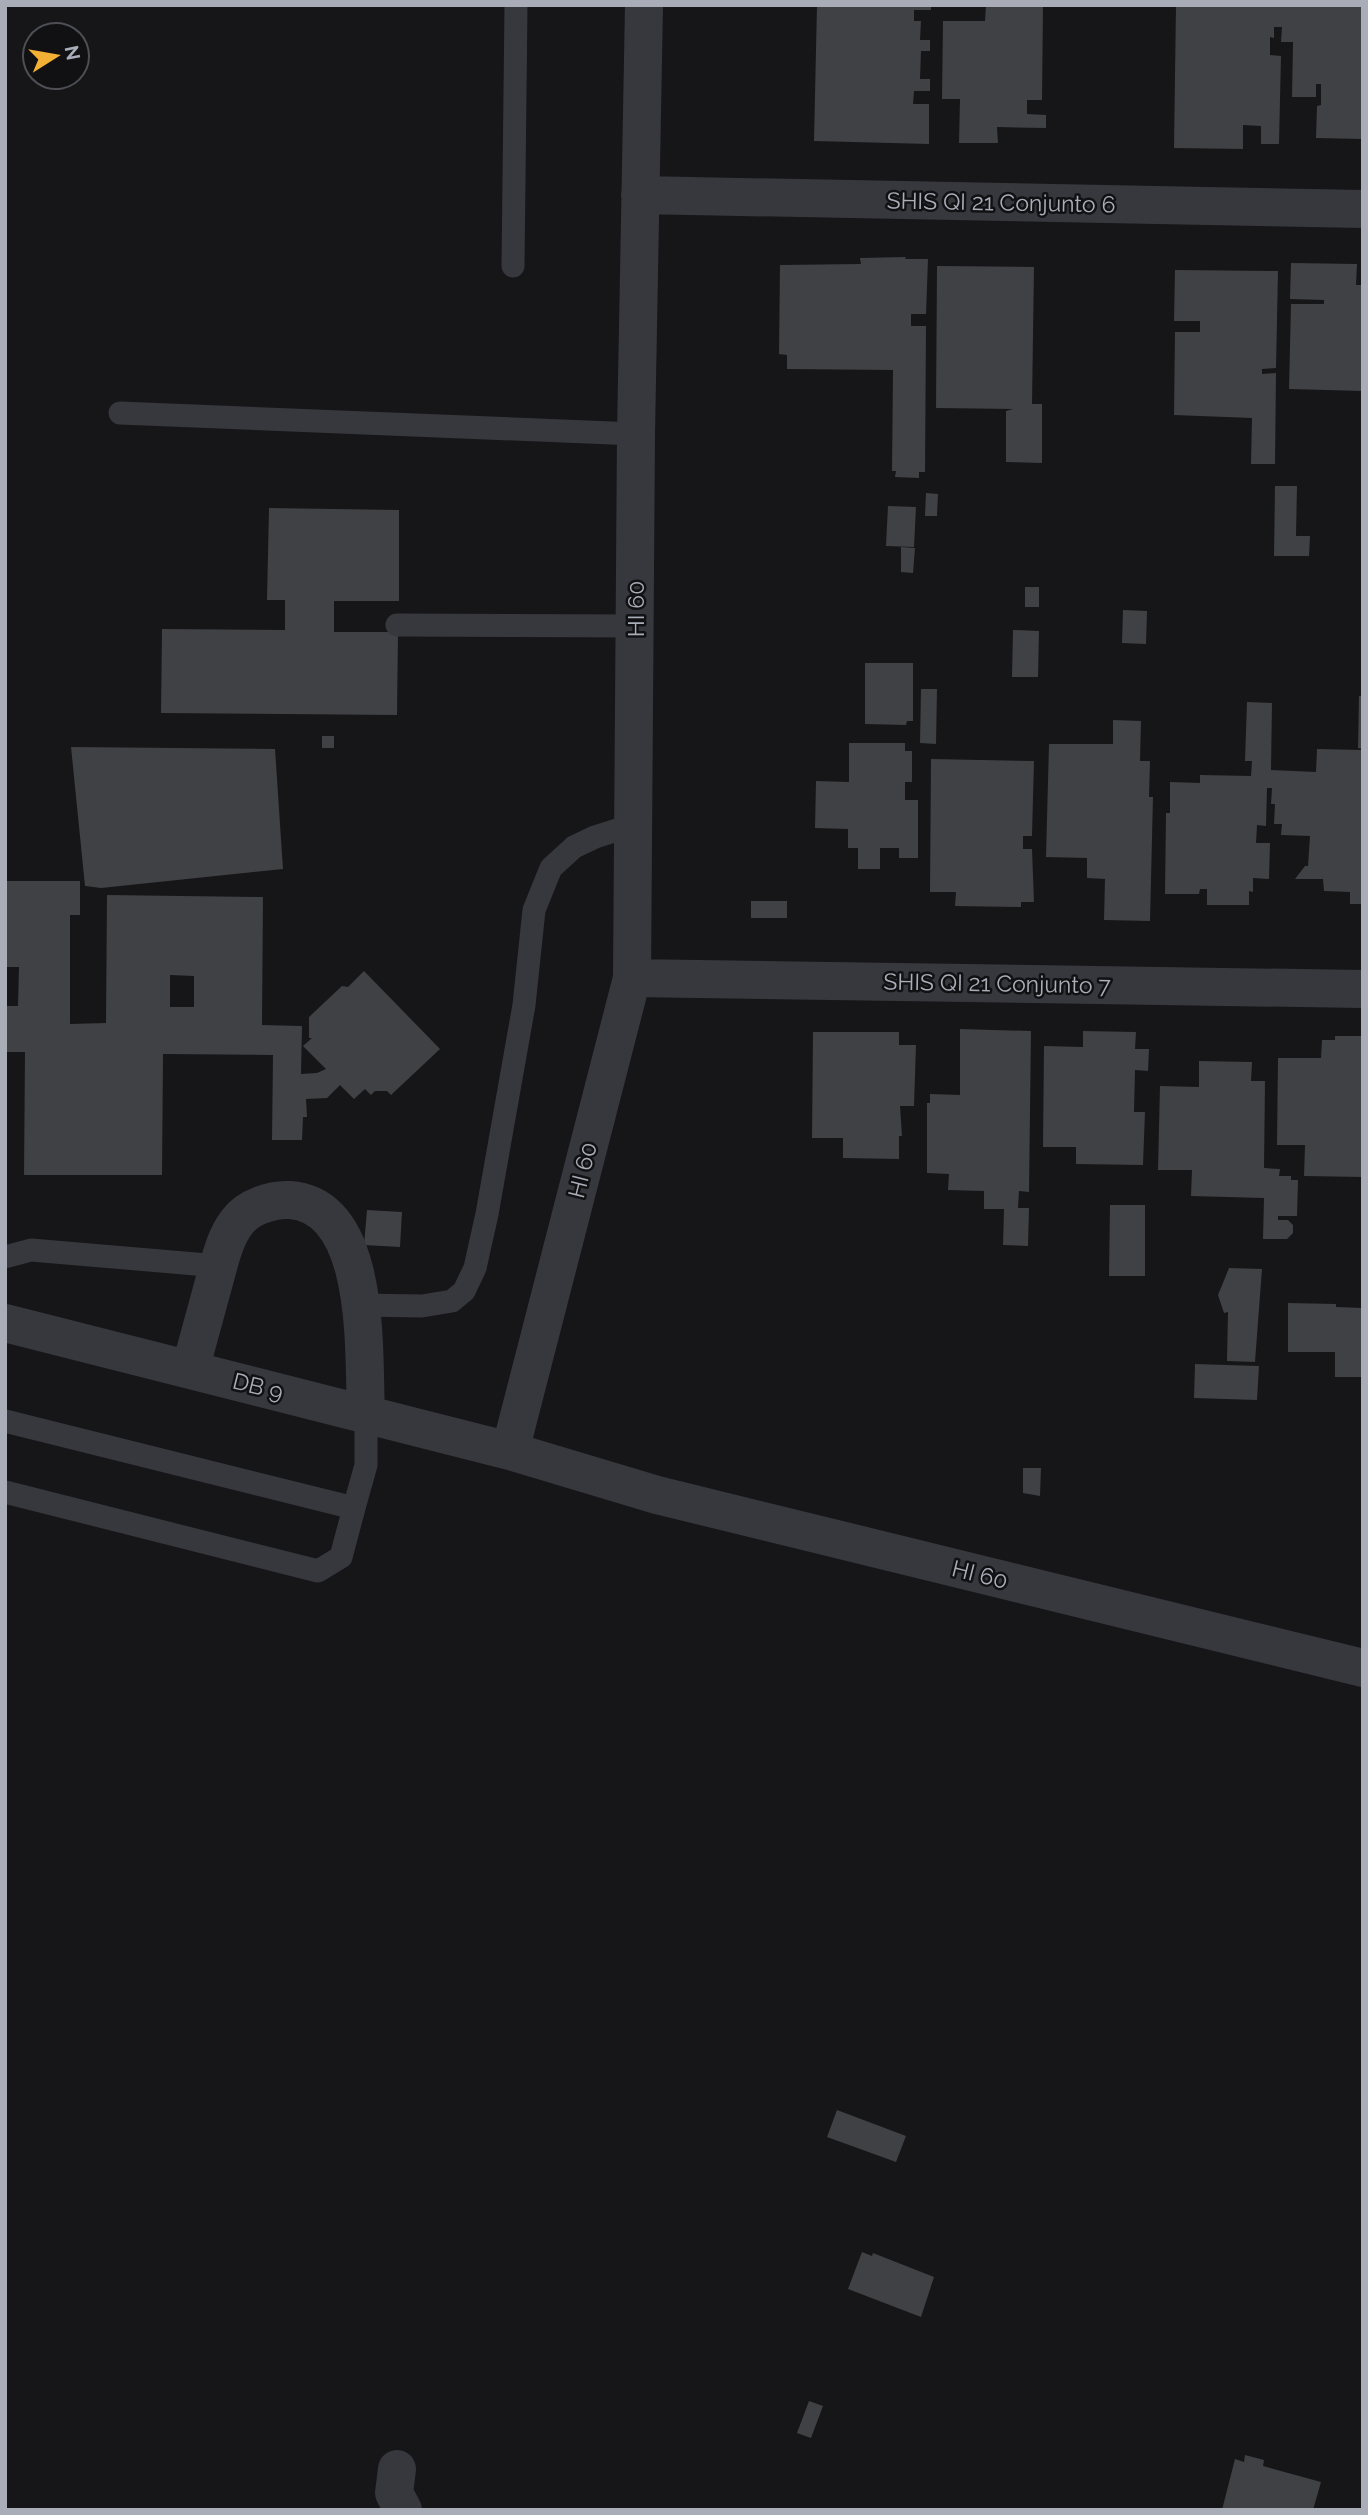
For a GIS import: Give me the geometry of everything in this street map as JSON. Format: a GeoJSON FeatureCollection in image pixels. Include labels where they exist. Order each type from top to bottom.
{"type":"FeatureCollection","features":[{"type":"Feature","properties":{"kind":"street","name":"HI 60"},"geometry":{"type":"LineString","coordinates":[[644,5],[636,434],[632,978],[510,1451],[657,1495],[1363,1668]]}},
{"type":"Feature","properties":{"kind":"street","name":"SHIS QI 21 Conjunto 6"},"geometry":{"type":"LineString","coordinates":[[640,195],[1363,209]]}},
{"type":"Feature","properties":{"kind":"street","name":"SHIS QI 21 Conjunto 7"},"geometry":{"type":"LineString","coordinates":[[632,978],[1363,989]]}},
{"type":"Feature","properties":{"kind":"street"},"geometry":{"type":"LineString","coordinates":[[190,1370],[226,1239],[238,1220],[256,1207],[272,1202],[290,1200],[311,1205],[325,1214],[345,1243],[356,1272],[366,1414]]}},
{"type":"Feature","properties":{"kind":"street","name":"DB 9"},"geometry":{"type":"LineString","coordinates":[[5,1323],[510,1451]]}},
{"type":"Feature","properties":{"kind":"street"},"geometry":{"type":"LineString","coordinates":[[397,2469],[394,2493],[403,2510]]}},
{"type":"Feature","properties":{"kind":"lane"},"geometry":{"type":"LineString","coordinates":[[513,265],[516,5]]}},
{"type":"Feature","properties":{"kind":"lane"},"geometry":{"type":"LineString","coordinates":[[120,413],[636,434]]}},
{"type":"Feature","properties":{"kind":"lane"},"geometry":{"type":"LineString","coordinates":[[397,625],[635,626]]}},
{"type":"Feature","properties":{"kind":"lane"},"geometry":{"type":"LineString","coordinates":[[360,1304],[422,1306],[452,1301],[464,1291],[475,1268],[487,1214],[524,1005],[534,910],[551,868],[574,847],[633,825]]}},
{"type":"Feature","properties":{"kind":"lane"},"geometry":{"type":"LineString","coordinates":[[5,1257],[31,1250],[219,1266]]}},
{"type":"Feature","properties":{"kind":"lane"},"geometry":{"type":"LineString","coordinates":[[5,1492],[318,1571],[341,1557],[366,1465],[366,1414]]}},
{"type":"Feature","properties":{"kind":"lane"},"geometry":{"type":"LineString","coordinates":[[5,1421],[354,1508]]}},
{"type":"Feature","properties":{"kind":"building"},"geometry":{"type":"Polygon","coordinates":[[[817,5],[931,5],[931,10],[914,10],[914,21],[921,21],[920,40],[930,40],[930,51],[921,51],[920,79],[930,79],[930,91],[914,91],[913,104],[929,104],[929,144],[814,141],[817,5]]]}},
{"type":"Feature","properties":{"kind":"building"},"geometry":{"type":"Polygon","coordinates":[[[986,5],[1043,5],[1042,100],[1027,100],[1027,114],[1046,115],[1046,128],[997,127],[998,143],[959,143],[960,99],[942,99],[943,21],[985,21],[986,5]]]}},
{"type":"Feature","properties":{"kind":"building"},"geometry":{"type":"Polygon","coordinates":[[[1176,5],[1363,5],[1363,139],[1316,138],[1321,84],[1316,84],[1316,97],[1292,97],[1293,42],[1281,42],[1282,27],[1274,27],[1274,38],[1270,37],[1270,55],[1281,56],[1279,144],[1261,144],[1261,126],[1243,125],[1243,149],[1174,148],[1176,5]]]}},
{"type":"Feature","properties":{"kind":"building"},"geometry":{"type":"Polygon","coordinates":[[[906,257],[905,259],[928,259],[926,314],[911,314],[911,326],[926,326],[925,472],[919,472],[919,478],[895,477],[896,471],[892,471],[893,370],[787,369],[787,355],[779,354],[780,265],[861,264],[860,258],[906,257]]]}},
{"type":"Feature","properties":{"kind":"building"},"geometry":{"type":"Polygon","coordinates":[[[1291,263],[1357,264],[1356,285],[1363,285],[1363,391],[1289,389],[1291,304],[1324,304],[1324,300],[1290,299],[1291,263]]]}},
{"type":"Feature","properties":{"kind":"building"},"geometry":{"type":"Polygon","coordinates":[[[937,266],[1034,267],[1032,404],[1042,404],[1042,463],[1006,462],[1006,411],[1013,409],[936,408],[937,266]]]}},
{"type":"Feature","properties":{"kind":"building"},"geometry":{"type":"Polygon","coordinates":[[[1175,270],[1278,271],[1276,368],[1262,369],[1262,374],[1276,373],[1275,464],[1251,464],[1252,418],[1174,415],[1175,332],[1200,332],[1200,321],[1174,321],[1175,270]]]}},
{"type":"Feature","properties":{"kind":"building"},"geometry":{"type":"Polygon","coordinates":[[[1275,486],[1297,486],[1296,536],[1310,536],[1309,556],[1274,556],[1275,486]]]}},
{"type":"Feature","properties":{"kind":"building"},"geometry":{"type":"Polygon","coordinates":[[[926,493],[938,494],[937,516],[925,516],[926,493]]]}},
{"type":"Feature","properties":{"kind":"building"},"geometry":{"type":"Polygon","coordinates":[[[888,506],[916,507],[914,547],[886,546],[888,506]]]}},
{"type":"Feature","properties":{"kind":"building"},"geometry":{"type":"Polygon","coordinates":[[[269,508],[399,510],[399,601],[334,601],[334,632],[398,632],[397,715],[161,713],[162,629],[285,630],[285,600],[267,600],[269,508]]]}},
{"type":"Feature","properties":{"kind":"building"},"geometry":{"type":"Polygon","coordinates":[[[901,547],[915,548],[913,573],[901,572],[901,547]]]}},
{"type":"Feature","properties":{"kind":"building"},"geometry":{"type":"Polygon","coordinates":[[[1025,587],[1039,587],[1039,607],[1025,607],[1025,587]]]}},
{"type":"Feature","properties":{"kind":"building"},"geometry":{"type":"Polygon","coordinates":[[[1123,610],[1147,611],[1146,644],[1122,643],[1123,610]]]}},
{"type":"Feature","properties":{"kind":"building"},"geometry":{"type":"Polygon","coordinates":[[[1013,630],[1039,631],[1038,677],[1012,677],[1013,630]]]}},
{"type":"Feature","properties":{"kind":"building"},"geometry":{"type":"Polygon","coordinates":[[[865,663],[913,663],[913,721],[907,721],[906,725],[865,724],[865,663]]]}},
{"type":"Feature","properties":{"kind":"building"},"geometry":{"type":"Polygon","coordinates":[[[921,689],[937,689],[936,744],[920,743],[921,689]]]}},
{"type":"Feature","properties":{"kind":"building"},"geometry":{"type":"Polygon","coordinates":[[[1359,696],[1363,696],[1363,749],[1358,748],[1359,696]]]}},
{"type":"Feature","properties":{"kind":"building"},"geometry":{"type":"Polygon","coordinates":[[[1247,702],[1272,703],[1271,770],[1316,772],[1317,749],[1363,750],[1363,904],[1350,904],[1350,892],[1324,891],[1323,879],[1295,879],[1305,866],[1308,866],[1310,836],[1281,835],[1282,824],[1274,824],[1275,804],[1271,804],[1272,788],[1267,788],[1266,826],[1257,825],[1256,843],[1270,843],[1269,879],[1253,878],[1249,905],[1207,905],[1207,889],[1200,889],[1199,894],[1165,894],[1166,813],[1170,813],[1170,782],[1200,783],[1200,775],[1251,776],[1252,761],[1245,761],[1247,702]]]}},
{"type":"Feature","properties":{"kind":"building"},"geometry":{"type":"Polygon","coordinates":[[[1113,720],[1141,721],[1140,761],[1150,761],[1149,797],[1153,797],[1150,921],[1104,920],[1105,879],[1087,878],[1087,858],[1046,857],[1049,744],[1113,744],[1113,720]]]}},
{"type":"Feature","properties":{"kind":"building"},"geometry":{"type":"Polygon","coordinates":[[[322,736],[334,736],[334,748],[322,748],[322,736]]]}},
{"type":"Feature","properties":{"kind":"building"},"geometry":{"type":"Polygon","coordinates":[[[849,743],[905,743],[905,751],[912,751],[912,782],[905,782],[905,800],[918,800],[918,858],[899,858],[899,848],[880,848],[880,869],[858,869],[858,848],[848,848],[848,829],[815,828],[816,781],[849,782],[849,743]]]}},
{"type":"Feature","properties":{"kind":"building"},"geometry":{"type":"Polygon","coordinates":[[[71,747],[275,749],[283,869],[101,888],[85,886],[71,747]]]}},
{"type":"Feature","properties":{"kind":"building"},"geometry":{"type":"Polygon","coordinates":[[[931,759],[1034,761],[1032,836],[1023,836],[1023,849],[1032,849],[1034,902],[1021,902],[1021,907],[955,906],[956,892],[930,892],[931,759]]]}},
{"type":"Feature","properties":{"kind":"building"},"geometry":{"type":"Polygon","coordinates":[[[5,881],[80,881],[80,915],[70,915],[70,1024],[106,1023],[107,895],[263,897],[262,1025],[302,1026],[301,1074],[317,1073],[326,1069],[303,1046],[312,1038],[309,1038],[309,1017],[342,986],[348,987],[364,971],[440,1049],[391,1095],[387,1091],[375,1091],[371,1095],[365,1089],[354,1099],[340,1085],[327,1098],[306,1099],[307,1117],[303,1117],[302,1140],[272,1140],[273,1055],[163,1054],[162,1175],[24,1175],[25,1052],[5,1052],[5,1006],[18,1006],[19,967],[5,967],[5,881]],[[170,975],[170,1007],[194,1007],[194,976],[170,975]]]}},
{"type":"Feature","properties":{"kind":"building"},"geometry":{"type":"Polygon","coordinates":[[[751,901],[787,901],[787,918],[751,918],[751,901]]]}},
{"type":"Feature","properties":{"kind":"building"},"geometry":{"type":"Polygon","coordinates":[[[960,1029],[1031,1031],[1029,1192],[1019,1191],[1018,1208],[1029,1208],[1028,1246],[1003,1245],[1004,1209],[984,1209],[984,1191],[948,1190],[949,1174],[927,1173],[927,1103],[930,1103],[930,1094],[960,1095],[960,1029]]]}},
{"type":"Feature","properties":{"kind":"building"},"geometry":{"type":"Polygon","coordinates":[[[1083,1031],[1136,1032],[1135,1049],[1149,1049],[1148,1071],[1135,1070],[1134,1112],[1145,1112],[1143,1165],[1076,1164],[1076,1147],[1043,1147],[1044,1046],[1083,1047],[1083,1031]]]}},
{"type":"Feature","properties":{"kind":"building"},"geometry":{"type":"Polygon","coordinates":[[[813,1032],[899,1032],[899,1045],[916,1045],[914,1106],[900,1106],[902,1136],[899,1136],[899,1159],[843,1158],[843,1138],[812,1138],[813,1032]]]}},
{"type":"Feature","properties":{"kind":"building"},"geometry":{"type":"Polygon","coordinates":[[[1335,1036],[1363,1036],[1363,1177],[1304,1176],[1305,1145],[1277,1145],[1278,1058],[1321,1058],[1322,1040],[1335,1040],[1335,1036]]]}},
{"type":"Feature","properties":{"kind":"building"},"geometry":{"type":"Polygon","coordinates":[[[1199,1061],[1252,1062],[1251,1081],[1265,1081],[1264,1168],[1280,1169],[1279,1176],[1291,1176],[1291,1180],[1298,1180],[1297,1216],[1278,1216],[1278,1220],[1288,1220],[1293,1225],[1293,1233],[1287,1239],[1263,1239],[1264,1198],[1191,1196],[1192,1170],[1158,1170],[1160,1086],[1199,1087],[1199,1061]]]}},
{"type":"Feature","properties":{"kind":"building"},"geometry":{"type":"Polygon","coordinates":[[[1110,1205],[1145,1205],[1145,1276],[1109,1276],[1110,1205]]]}},
{"type":"Feature","properties":{"kind":"building"},"geometry":{"type":"Polygon","coordinates":[[[367,1210],[402,1212],[400,1247],[364,1245],[367,1210]]]}},
{"type":"Feature","properties":{"kind":"building"},"geometry":{"type":"Polygon","coordinates":[[[1229,1268],[1262,1269],[1255,1362],[1227,1361],[1228,1312],[1224,1313],[1218,1295],[1229,1268]]]}},
{"type":"Feature","properties":{"kind":"building"},"geometry":{"type":"Polygon","coordinates":[[[1288,1303],[1336,1304],[1336,1307],[1363,1308],[1363,1377],[1335,1377],[1335,1352],[1288,1352],[1288,1303]]]}},
{"type":"Feature","properties":{"kind":"building"},"geometry":{"type":"Polygon","coordinates":[[[1195,1364],[1259,1366],[1257,1400],[1194,1398],[1195,1364]]]}},
{"type":"Feature","properties":{"kind":"building"},"geometry":{"type":"Polygon","coordinates":[[[1023,1468],[1041,1468],[1040,1496],[1023,1493],[1023,1468]]]}},
{"type":"Feature","properties":{"kind":"building"},"geometry":{"type":"Polygon","coordinates":[[[837,2110],[906,2136],[896,2162],[827,2137],[837,2110]]]}},
{"type":"Feature","properties":{"kind":"building"},"geometry":{"type":"Polygon","coordinates":[[[862,2252],[872,2256],[873,2253],[934,2277],[921,2317],[848,2289],[862,2252]]]}},
{"type":"Feature","properties":{"kind":"building"},"geometry":{"type":"Polygon","coordinates":[[[809,2401],[823,2406],[811,2438],[797,2433],[809,2401]]]}},
{"type":"Feature","properties":{"kind":"building"},"geometry":{"type":"Polygon","coordinates":[[[1245,2455],[1264,2460],[1263,2466],[1321,2482],[1313,2510],[1222,2510],[1235,2459],[1244,2462],[1245,2455]]]}}]}
